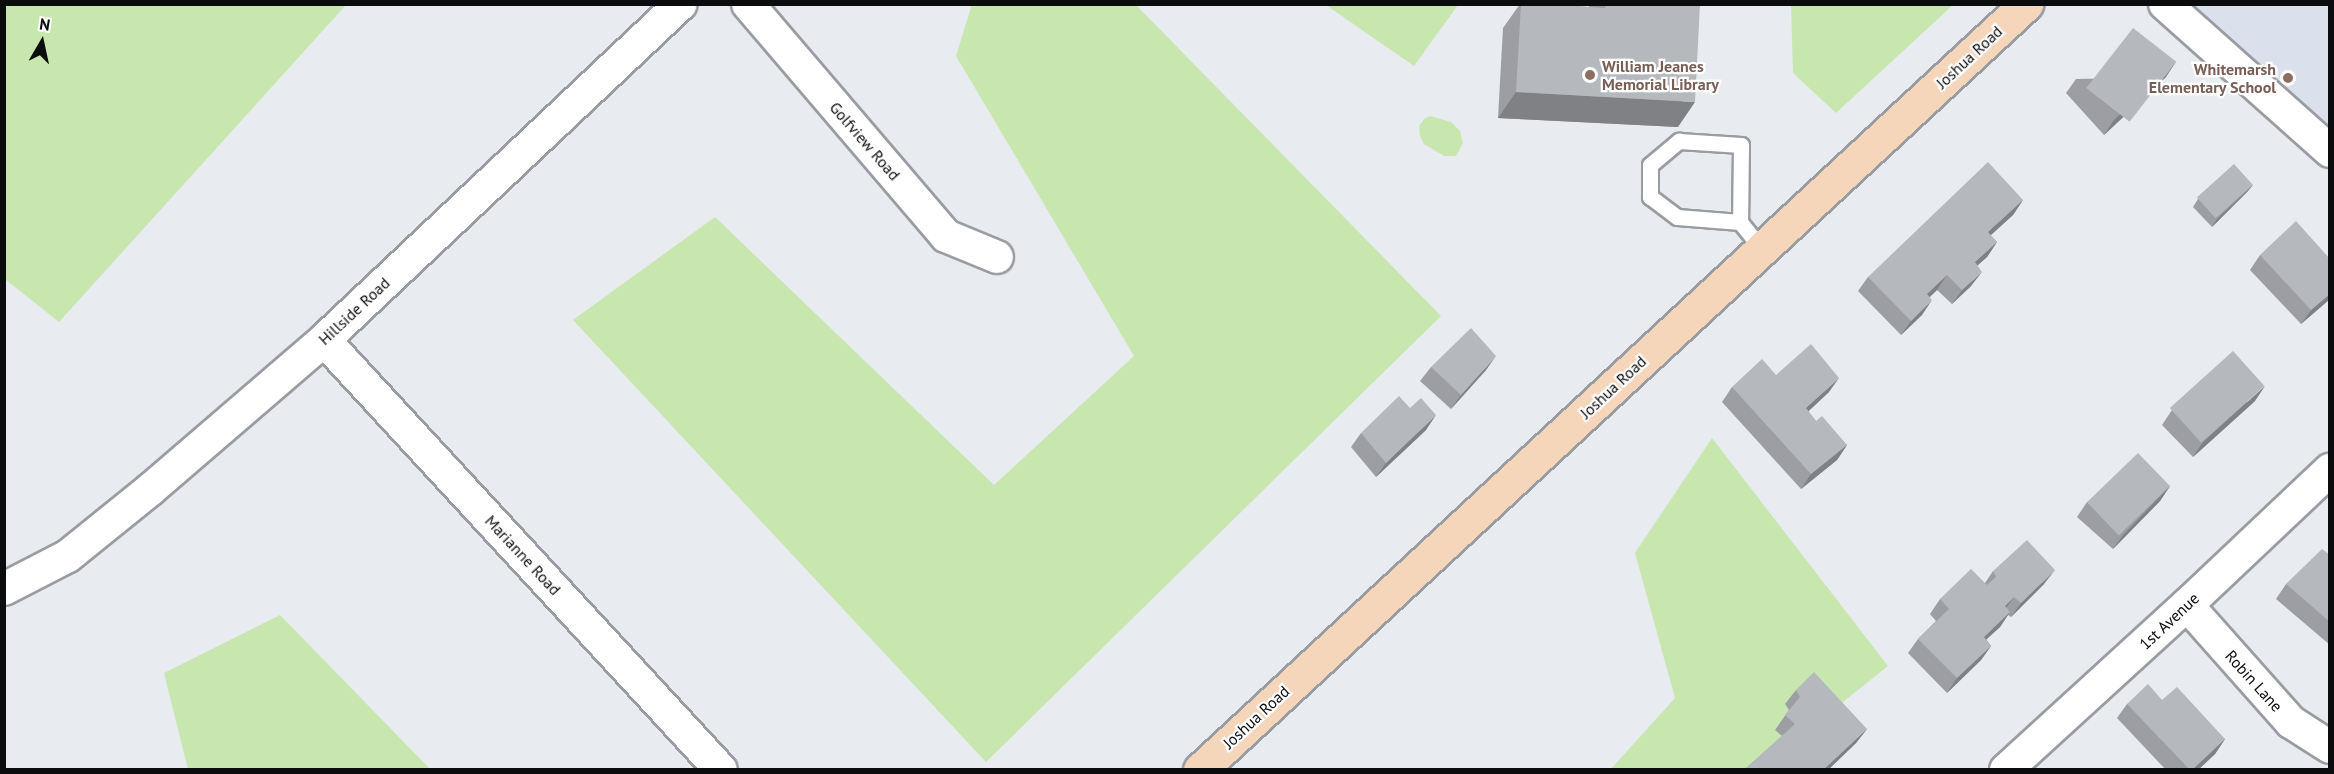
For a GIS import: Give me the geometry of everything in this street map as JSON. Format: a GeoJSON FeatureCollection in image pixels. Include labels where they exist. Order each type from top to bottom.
{"type":"FeatureCollection","features":[{"type":"Feature","properties":{"kind":"main road","name":"Joshua Road"},"geometry":{"type":"LineString","coordinates":[[1200,770],[2026,4]]}},
{"type":"Feature","properties":{"kind":"street","name":"Hillside Road"},"geometry":{"type":"LineString","coordinates":[[4,589],[77,548],[152,489],[324,340],[681,4]]}},
{"type":"Feature","properties":{"kind":"street","name":"Golfview Road"},"geometry":{"type":"LineString","coordinates":[[748,4],[946,236],[997,257]]}},
{"type":"Feature","properties":{"kind":"street"},"geometry":{"type":"LineString","coordinates":[[2165,4],[2330,151]]}},
{"type":"Feature","properties":{"kind":"street","name":"Marianne Road"},"geometry":{"type":"LineString","coordinates":[[324,340],[721,770]]}},
{"type":"Feature","properties":{"kind":"street","name":"1st Avenue"},"geometry":{"type":"LineString","coordinates":[[2006,770],[2187,605],[2330,470]]}},
{"type":"Feature","properties":{"kind":"street","name":"Robin Lane"},"geometry":{"type":"LineString","coordinates":[[2187,605],[2291,722],[2330,747]]}},
{"type":"Feature","properties":{"kind":"lane"},"geometry":{"type":"LineString","coordinates":[[1740,222],[1677,217],[1650,197],[1650,165],[1679,141],[1741,145],[1740,222],[1762,249]]}},
{"type":"Feature","properties":{"kind":"shaded area","name":"Whitemarsh Elementary School"},"geometry":{"type":"Polygon","coordinates":[[[2165,5],[2329,5],[2329,151],[2165,5]]]}},
{"type":"Feature","properties":{"kind":"green space"},"geometry":{"type":"Polygon","coordinates":[[[972,4],[1136,5],[1441,316],[986,762],[573,320],[715,217],[994,485],[1134,356],[956,56],[972,4]]]}},
{"type":"Feature","properties":{"kind":"green space"},"geometry":{"type":"Polygon","coordinates":[[[1791,4],[1953,5],[1836,113],[1793,73],[1791,4]]]}},
{"type":"Feature","properties":{"kind":"green space"},"geometry":{"type":"Polygon","coordinates":[[[4,5],[346,5],[59,322],[5,279],[4,5]]]}},
{"type":"Feature","properties":{"kind":"green space"},"geometry":{"type":"Polygon","coordinates":[[[1326,5],[1458,5],[1414,66],[1326,5]]]}},
{"type":"Feature","properties":{"kind":"green space"},"geometry":{"type":"Polygon","coordinates":[[[1430,116],[1451,122],[1460,131],[1463,143],[1456,156],[1444,156],[1424,144],[1419,126],[1424,119],[1430,116]]]}},
{"type":"Feature","properties":{"kind":"green space"},"geometry":{"type":"Polygon","coordinates":[[[1712,438],[1888,666],[1759,769],[1610,770],[1675,698],[1635,553],[1712,438]]]}},
{"type":"Feature","properties":{"kind":"green space"},"geometry":{"type":"Polygon","coordinates":[[[280,615],[430,769],[188,769],[164,673],[280,615]]]}},
{"type":"Feature","properties":{"kind":"building","name":"William Jeanes Memorial Library"},"geometry":{"type":"Polygon","coordinates":[[[1521,4],[1605,8],[1606,4],[1700,4],[1695,102],[1516,92],[1521,4]]]}},
{"type":"Feature","properties":{"kind":"building"},"geometry":{"type":"Polygon","coordinates":[[[2133,28],[2176,62],[2130,122],[2086,88],[2133,28]]]}},
{"type":"Feature","properties":{"kind":"building"},"geometry":{"type":"Polygon","coordinates":[[[1988,162],[2023,200],[1988,232],[1997,242],[1975,262],[1982,272],[1962,290],[1947,275],[1927,294],[1932,300],[1911,321],[1868,277],[1988,162]]]}},
{"type":"Feature","properties":{"kind":"building"},"geometry":{"type":"Polygon","coordinates":[[[2234,164],[2253,185],[2216,218],[2197,197],[2234,164]]]}},
{"type":"Feature","properties":{"kind":"building"},"geometry":{"type":"Polygon","coordinates":[[[2296,221],[2330,259],[2330,294],[2311,310],[2260,255],[2296,221]]]}},
{"type":"Feature","properties":{"kind":"building"},"geometry":{"type":"Polygon","coordinates":[[[1471,328],[1496,356],[1461,395],[1431,367],[1471,328]]]}},
{"type":"Feature","properties":{"kind":"building"},"geometry":{"type":"Polygon","coordinates":[[[1811,344],[1839,378],[1806,408],[1816,421],[1822,416],[1847,445],[1811,474],[1732,387],[1762,359],[1776,375],[1811,344]]]}},
{"type":"Feature","properties":{"kind":"building"},"geometry":{"type":"Polygon","coordinates":[[[2233,351],[2264,386],[2201,443],[2170,408],[2233,351]]]}},
{"type":"Feature","properties":{"kind":"building"},"geometry":{"type":"Polygon","coordinates":[[[1399,396],[1410,408],[1421,398],[1436,415],[1386,463],[1361,433],[1399,396]]]}},
{"type":"Feature","properties":{"kind":"building"},"geometry":{"type":"Polygon","coordinates":[[[2138,453],[2170,486],[2119,535],[2087,502],[2138,453]]]}},
{"type":"Feature","properties":{"kind":"building"},"geometry":{"type":"Polygon","coordinates":[[[2027,540],[2055,570],[2021,603],[2014,597],[2005,606],[2010,612],[1984,637],[1991,646],[1957,678],[1918,639],[1949,609],[1940,599],[1971,569],[1987,585],[1996,577],[1993,571],[2027,540]]]}},
{"type":"Feature","properties":{"kind":"building"},"geometry":{"type":"Polygon","coordinates":[[[2322,549],[2330,555],[2330,622],[2286,584],[2322,549]]]}},
{"type":"Feature","properties":{"kind":"building"},"geometry":{"type":"Polygon","coordinates":[[[1814,672],[1867,729],[1823,770],[1744,770],[1795,724],[1785,715],[1800,697],[1796,690],[1814,672]]]}},
{"type":"Feature","properties":{"kind":"building"},"geometry":{"type":"Polygon","coordinates":[[[2148,684],[2162,700],[2177,687],[2225,739],[2192,770],[2127,704],[2148,684]]]}},
{"type":"Feature","properties":{"kind":"place","name":"William Jeanes Memorial Library"},"geometry":{"type":"Point","coordinates":[1590,75]}},
{"type":"Feature","properties":{"kind":"place","name":"Whitemarsh Elementary School"},"geometry":{"type":"Point","coordinates":[2288,78]}}]}
